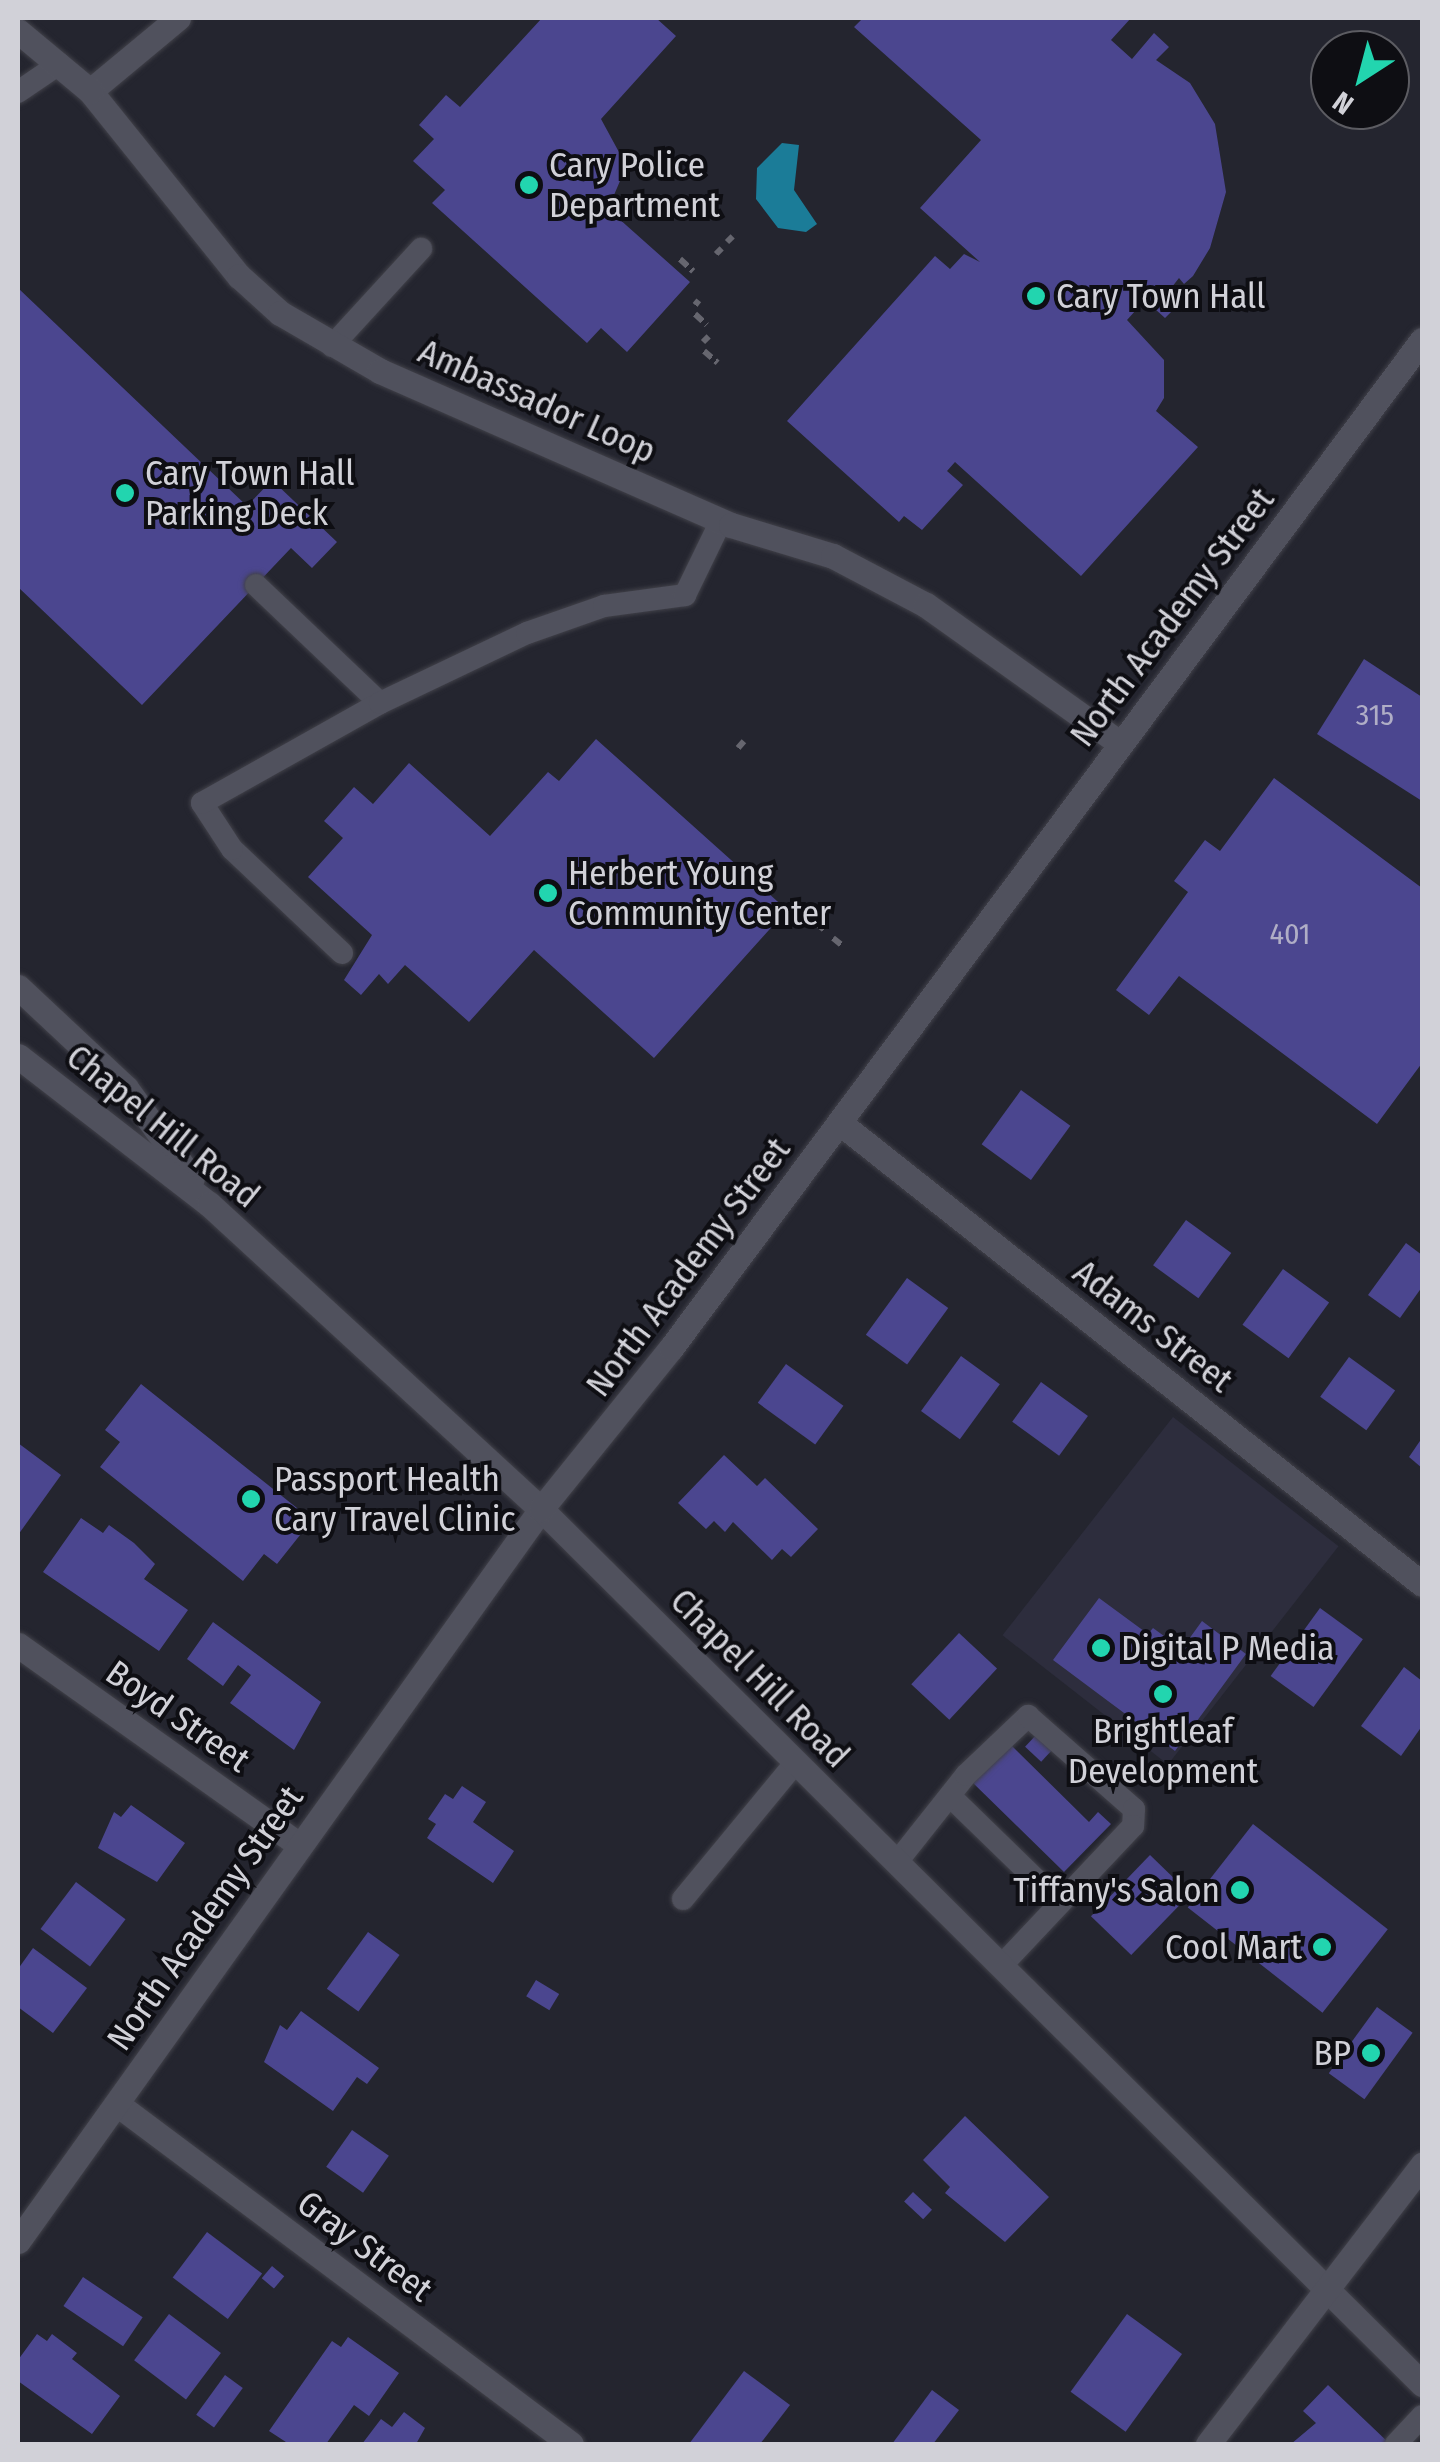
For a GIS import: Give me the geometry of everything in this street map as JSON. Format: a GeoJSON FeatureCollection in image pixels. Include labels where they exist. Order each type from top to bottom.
{"type":"FeatureCollection","features":[{"type":"Feature","properties":{"kind":"street"},"geometry":{"type":"LineString","coordinates":[[90,91],[178,18]]}},
{"type":"Feature","properties":{"kind":"street","name":"Ambassador Loop"},"geometry":{"type":"LineString","coordinates":[[18,31],[90,91],[239,276],[332,346],[721,521],[833,556],[926,605],[1121,744]]}},
{"type":"Feature","properties":{"kind":"street","name":"North Academy Street"},"geometry":{"type":"LineString","coordinates":[[18,2240],[541,1509],[609,1430],[1422,340]]}},
{"type":"Feature","properties":{"kind":"street"},"geometry":{"type":"LineString","coordinates":[[18,987],[126,1088],[209,1204]]}},
{"type":"Feature","properties":{"kind":"street","name":"Chapel Hill Road"},"geometry":{"type":"LineString","coordinates":[[18,1056],[209,1204],[541,1509],[1422,2384]]}},
{"type":"Feature","properties":{"kind":"street","name":"Adams Street"},"geometry":{"type":"LineString","coordinates":[[840,1123],[1422,1584]]}},
{"type":"Feature","properties":{"kind":"street","name":"Boyd Street"},"geometry":{"type":"LineString","coordinates":[[18,1646],[298,1844]]}},
{"type":"Feature","properties":{"kind":"street","name":"Gray Street"},"geometry":{"type":"LineString","coordinates":[[117,2104],[571,2444]]}},
{"type":"Feature","properties":{"kind":"street"},"geometry":{"type":"LineString","coordinates":[[1208,2444],[1422,2165]]}},
{"type":"Feature","properties":{"kind":"lane"},"geometry":{"type":"LineString","coordinates":[[18,92],[60,64]]}},
{"type":"Feature","properties":{"kind":"lane"},"geometry":{"type":"LineString","coordinates":[[332,346],[422,249]]}},
{"type":"Feature","properties":{"kind":"lane"},"geometry":{"type":"LineString","coordinates":[[342,953],[232,849],[202,803],[380,703],[527,633],[604,606],[684,594],[721,521]]}},
{"type":"Feature","properties":{"kind":"lane"},"geometry":{"type":"LineString","coordinates":[[256,585],[380,703]]}},
{"type":"Feature","properties":{"kind":"lane"},"geometry":{"type":"LineString","coordinates":[[896,1862],[950,1796],[1028,1716],[1134,1809],[1133,1826],[1001,1966]]}},
{"type":"Feature","properties":{"kind":"lane"},"geometry":{"type":"LineString","coordinates":[[683,1899],[796,1762]]}},
{"type":"Feature","properties":{"kind":"lane"},"geometry":{"type":"LineString","coordinates":[[950,1796],[1060,1904]]}},
{"type":"Feature","properties":{"kind":"lane"},"geometry":{"type":"LineString","coordinates":[[1396,2444],[1422,2416]]}},
{"type":"Feature","properties":{"kind":"path"},"geometry":{"type":"LineString","coordinates":[[680,259],[693,271]]}},
{"type":"Feature","properties":{"kind":"path"},"geometry":{"type":"LineString","coordinates":[[696,306],[707,325]]}},
{"type":"Feature","properties":{"kind":"path"},"geometry":{"type":"LineString","coordinates":[[705,343],[718,363]]}},
{"type":"Feature","properties":{"kind":"path"},"geometry":{"type":"LineString","coordinates":[[738,748],[744,741]]}},
{"type":"Feature","properties":{"kind":"path"},"geometry":{"type":"LineString","coordinates":[[816,922],[826,932]]}},
{"type":"Feature","properties":{"kind":"path"},"geometry":{"type":"LineString","coordinates":[[834,938],[844,947]]}},
{"type":"Feature","properties":{"kind":"shaded area"},"geometry":{"type":"Polygon","coordinates":[[[1173,1417],[1338,1546],[1168,1765],[1002,1635],[1173,1417]]]}},
{"type":"Feature","properties":{"kind":"water"},"geometry":{"type":"Polygon","coordinates":[[[782,143],[799,145],[794,190],[817,224],[806,232],[778,228],[756,199],[757,168],[782,143]]]}},
{"type":"Feature","properties":{"kind":"building","name":"Cary Police Department"},"geometry":{"type":"Polygon","coordinates":[[[542,18],[656,18],[676,36],[601,119],[620,154],[620,181],[608,209],[690,282],[627,352],[601,328],[587,343],[432,203],[445,190],[413,161],[434,139],[419,125],[446,95],[460,107],[542,18]]]}},
{"type":"Feature","properties":{"kind":"building","name":"Cary Town Hall"},"geometry":{"type":"Polygon","coordinates":[[[863,18],[1131,18],[1111,40],[1132,59],[1154,33],[1169,47],[1156,60],[1190,83],[1215,124],[1226,192],[1210,248],[1193,276],[1184,284],[1179,278],[1168,292],[1180,303],[1165,318],[1145,300],[1127,320],[1164,360],[1164,398],[1156,411],[1198,447],[1081,576],[955,462],[947,471],[963,485],[922,530],[904,516],[899,522],[787,421],[935,256],[950,269],[964,254],[980,262],[920,208],[981,140],[854,27],[863,18]]]}},
{"type":"Feature","properties":{"kind":"building","name":"Cary Town Hall Parking Deck"},"geometry":{"type":"Polygon","coordinates":[[[18,288],[247,506],[272,480],[337,542],[312,568],[291,548],[142,705],[18,587],[18,288]]]}},
{"type":"Feature","properties":{"kind":"building"},"geometry":{"type":"Polygon","coordinates":[[[1364,659],[1422,697],[1422,801],[1317,734],[1364,659]]]}},
{"type":"Feature","properties":{"kind":"building","name":"Herbert Young Community Center"},"geometry":{"type":"Polygon","coordinates":[[[596,739],[787,910],[654,1058],[534,950],[469,1022],[405,965],[388,984],[379,974],[361,995],[344,980],[372,935],[308,877],[343,838],[324,821],[354,787],[373,804],[409,763],[490,836],[548,772],[559,781],[596,739]]]}},
{"type":"Feature","properties":{"kind":"building"},"geometry":{"type":"Polygon","coordinates":[[[1274,778],[1422,888],[1422,1063],[1377,1124],[1179,976],[1149,1015],[1116,990],[1188,892],[1174,881],[1205,840],[1220,851],[1274,778]]]}},
{"type":"Feature","properties":{"kind":"building"},"geometry":{"type":"Polygon","coordinates":[[[1021,1090],[1070,1126],[1031,1180],[982,1144],[1021,1090]]]}},
{"type":"Feature","properties":{"kind":"building"},"geometry":{"type":"Polygon","coordinates":[[[1186,1220],[1231,1253],[1198,1298],[1153,1265],[1186,1220]]]}},
{"type":"Feature","properties":{"kind":"building"},"geometry":{"type":"Polygon","coordinates":[[[1406,1243],[1422,1255],[1422,1287],[1400,1318],[1368,1295],[1406,1243]]]}},
{"type":"Feature","properties":{"kind":"building"},"geometry":{"type":"Polygon","coordinates":[[[1283,1269],[1329,1303],[1289,1358],[1242,1325],[1283,1269]]]}},
{"type":"Feature","properties":{"kind":"building"},"geometry":{"type":"Polygon","coordinates":[[[907,1278],[948,1308],[907,1365],[866,1335],[907,1278]]]}},
{"type":"Feature","properties":{"kind":"building"},"geometry":{"type":"Polygon","coordinates":[[[961,1356],[1000,1384],[960,1439],[921,1411],[961,1356]]]}},
{"type":"Feature","properties":{"kind":"building"},"geometry":{"type":"Polygon","coordinates":[[[1349,1357],[1395,1391],[1366,1430],[1320,1397],[1349,1357]]]}},
{"type":"Feature","properties":{"kind":"building"},"geometry":{"type":"Polygon","coordinates":[[[786,1364],[843,1406],[815,1445],[758,1403],[786,1364]]]}},
{"type":"Feature","properties":{"kind":"building"},"geometry":{"type":"Polygon","coordinates":[[[1041,1382],[1088,1416],[1059,1456],[1012,1422],[1041,1382]]]}},
{"type":"Feature","properties":{"kind":"building"},"geometry":{"type":"Polygon","coordinates":[[[141,1384],[312,1520],[277,1564],[264,1554],[243,1581],[100,1467],[120,1442],[105,1430],[141,1384]]]}},
{"type":"Feature","properties":{"kind":"building"},"geometry":{"type":"Polygon","coordinates":[[[1422,1438],[1422,1468],[1409,1457],[1422,1438]]]}},
{"type":"Feature","properties":{"kind":"building"},"geometry":{"type":"Polygon","coordinates":[[[18,1443],[61,1475],[18,1535],[18,1443]]]}},
{"type":"Feature","properties":{"kind":"building"},"geometry":{"type":"Polygon","coordinates":[[[724,1455],[757,1486],[765,1478],[818,1529],[791,1557],[782,1549],[772,1560],[733,1522],[725,1532],[714,1521],[706,1529],[678,1503],[724,1455]]]}},
{"type":"Feature","properties":{"kind":"building"},"geometry":{"type":"Polygon","coordinates":[[[81,1518],[103,1533],[109,1525],[134,1543],[155,1564],[144,1579],[188,1610],[159,1651],[43,1572],[81,1518]]]}},
{"type":"Feature","properties":{"kind":"building"},"geometry":{"type":"Polygon","coordinates":[[[1099,1598],[1148,1634],[1153,1628],[1175,1644],[1169,1652],[1176,1657],[1202,1621],[1246,1654],[1175,1751],[1053,1660],[1099,1598]]]}},
{"type":"Feature","properties":{"kind":"building"},"geometry":{"type":"Polygon","coordinates":[[[1320,1608],[1363,1639],[1314,1707],[1271,1676],[1320,1608]]]}},
{"type":"Feature","properties":{"kind":"building"},"geometry":{"type":"Polygon","coordinates":[[[213,1622],[321,1702],[294,1750],[230,1703],[251,1675],[238,1665],[223,1686],[187,1659],[213,1622]]]}},
{"type":"Feature","properties":{"kind":"building"},"geometry":{"type":"Polygon","coordinates":[[[959,1633],[997,1668],[949,1720],[911,1684],[959,1633]]]}},
{"type":"Feature","properties":{"kind":"building"},"geometry":{"type":"Polygon","coordinates":[[[1404,1667],[1422,1681],[1422,1726],[1401,1756],[1361,1726],[1404,1667]]]}},
{"type":"Feature","properties":{"kind":"building"},"geometry":{"type":"Polygon","coordinates":[[[1036,1735],[1052,1750],[1041,1762],[1025,1747],[1036,1735]]]}},
{"type":"Feature","properties":{"kind":"building"},"geometry":{"type":"Polygon","coordinates":[[[1010,1744],[1089,1822],[1098,1812],[1111,1824],[1064,1872],[972,1782],[1010,1744]]]}},
{"type":"Feature","properties":{"kind":"building"},"geometry":{"type":"Polygon","coordinates":[[[462,1786],[486,1802],[473,1822],[514,1851],[493,1883],[427,1838],[436,1824],[428,1819],[445,1794],[453,1799],[462,1786]]]}},
{"type":"Feature","properties":{"kind":"building"},"geometry":{"type":"Polygon","coordinates":[[[131,1805],[185,1843],[157,1882],[98,1848],[114,1812],[121,1817],[131,1805]]]}},
{"type":"Feature","properties":{"kind":"building"},"geometry":{"type":"Polygon","coordinates":[[[1253,1824],[1388,1929],[1322,2013],[1188,1908],[1253,1824]]]}},
{"type":"Feature","properties":{"kind":"building"},"geometry":{"type":"Polygon","coordinates":[[[1150,1855],[1190,1894],[1131,1955],[1091,1916],[1150,1855]]]}},
{"type":"Feature","properties":{"kind":"building"},"geometry":{"type":"Polygon","coordinates":[[[76,1882],[126,1919],[90,1966],[40,1929],[76,1882]]]}},
{"type":"Feature","properties":{"kind":"building"},"geometry":{"type":"Polygon","coordinates":[[[368,1932],[400,1955],[358,2012],[327,1989],[368,1932]]]}},
{"type":"Feature","properties":{"kind":"building"},"geometry":{"type":"Polygon","coordinates":[[[33,1948],[87,1988],[53,2033],[18,2007],[18,1969],[33,1948]]]}},
{"type":"Feature","properties":{"kind":"building"},"geometry":{"type":"Polygon","coordinates":[[[536,1980],[559,1994],[549,2010],[526,1996],[536,1980]]]}},
{"type":"Feature","properties":{"kind":"building","name":"BP"},"geometry":{"type":"Polygon","coordinates":[[[1377,2007],[1413,2033],[1364,2099],[1329,2073],[1377,2007]]]}},
{"type":"Feature","properties":{"kind":"building"},"geometry":{"type":"Polygon","coordinates":[[[301,2011],[379,2068],[367,2084],[357,2077],[333,2111],[264,2062],[280,2025],[287,2030],[301,2011]]]}},
{"type":"Feature","properties":{"kind":"building"},"geometry":{"type":"Polygon","coordinates":[[[965,2116],[1049,2197],[1005,2242],[945,2193],[950,2187],[923,2160],[965,2116]]]}},
{"type":"Feature","properties":{"kind":"building"},"geometry":{"type":"Polygon","coordinates":[[[352,2130],[389,2156],[363,2193],[326,2167],[352,2130]]]}},
{"type":"Feature","properties":{"kind":"building"},"geometry":{"type":"Polygon","coordinates":[[[913,2192],[932,2210],[923,2219],[904,2202],[913,2192]]]}},
{"type":"Feature","properties":{"kind":"building"},"geometry":{"type":"Polygon","coordinates":[[[207,2232],[262,2274],[228,2319],[173,2278],[207,2232]]]}},
{"type":"Feature","properties":{"kind":"building"},"geometry":{"type":"Polygon","coordinates":[[[272,2266],[284,2276],[274,2289],[262,2278],[272,2266]]]}},
{"type":"Feature","properties":{"kind":"building"},"geometry":{"type":"Polygon","coordinates":[[[83,2277],[143,2317],[123,2346],[63,2306],[83,2277]]]}},
{"type":"Feature","properties":{"kind":"building"},"geometry":{"type":"Polygon","coordinates":[[[169,2314],[221,2353],[186,2399],[134,2360],[169,2314]]]}},
{"type":"Feature","properties":{"kind":"building"},"geometry":{"type":"Polygon","coordinates":[[[1127,2314],[1182,2354],[1126,2432],[1071,2392],[1127,2314]]]}},
{"type":"Feature","properties":{"kind":"building"},"geometry":{"type":"Polygon","coordinates":[[[37,2334],[47,2341],[52,2334],[77,2353],[72,2359],[120,2396],[92,2434],[18,2381],[18,2360],[37,2334]]]}},
{"type":"Feature","properties":{"kind":"building"},"geometry":{"type":"Polygon","coordinates":[[[348,2337],[399,2373],[369,2416],[354,2405],[326,2444],[289,2444],[269,2431],[332,2341],[341,2347],[348,2337]]]}},
{"type":"Feature","properties":{"kind":"building"},"geometry":{"type":"Polygon","coordinates":[[[744,2371],[790,2405],[760,2444],[689,2444],[744,2371]]]}},
{"type":"Feature","properties":{"kind":"building"},"geometry":{"type":"Polygon","coordinates":[[[225,2375],[243,2388],[214,2428],[196,2415],[225,2375]]]}},
{"type":"Feature","properties":{"kind":"building"},"geometry":{"type":"Polygon","coordinates":[[[1328,2385],[1390,2444],[1291,2444],[1316,2423],[1303,2411],[1328,2385]]]}},
{"type":"Feature","properties":{"kind":"building"},"geometry":{"type":"Polygon","coordinates":[[[932,2390],[959,2410],[933,2444],[892,2444],[932,2390]]]}},
{"type":"Feature","properties":{"kind":"building"},"geometry":{"type":"Polygon","coordinates":[[[404,2412],[425,2428],[416,2444],[362,2444],[381,2419],[392,2427],[404,2412]]]}},
{"type":"Feature","properties":{"kind":"place","name":"Cary Police Department"},"geometry":{"type":"Point","coordinates":[529,185]}},
{"type":"Feature","properties":{"kind":"place","name":"Cary Town Hall"},"geometry":{"type":"Point","coordinates":[1036,296]}},
{"type":"Feature","properties":{"kind":"place","name":"Cary Town Hall Parking Deck"},"geometry":{"type":"Point","coordinates":[125,493]}},
{"type":"Feature","properties":{"kind":"place","name":"Herbert Young Community Center"},"geometry":{"type":"Point","coordinates":[548,893]}},
{"type":"Feature","properties":{"kind":"place","name":"Passport Health Cary Travel Clinic"},"geometry":{"type":"Point","coordinates":[251,1499]}},
{"type":"Feature","properties":{"kind":"place","name":"Digital P Media"},"geometry":{"type":"Point","coordinates":[1101,1648]}},
{"type":"Feature","properties":{"kind":"place","name":"Brightleaf Development"},"geometry":{"type":"Point","coordinates":[1163,1694]}},
{"type":"Feature","properties":{"kind":"place","name":"Tiffany's Salon"},"geometry":{"type":"Point","coordinates":[1240,1890]}},
{"type":"Feature","properties":{"kind":"place","name":"Cool Mart"},"geometry":{"type":"Point","coordinates":[1322,1947]}},
{"type":"Feature","properties":{"kind":"place","name":"BP"},"geometry":{"type":"Point","coordinates":[1371,2053]}}]}
